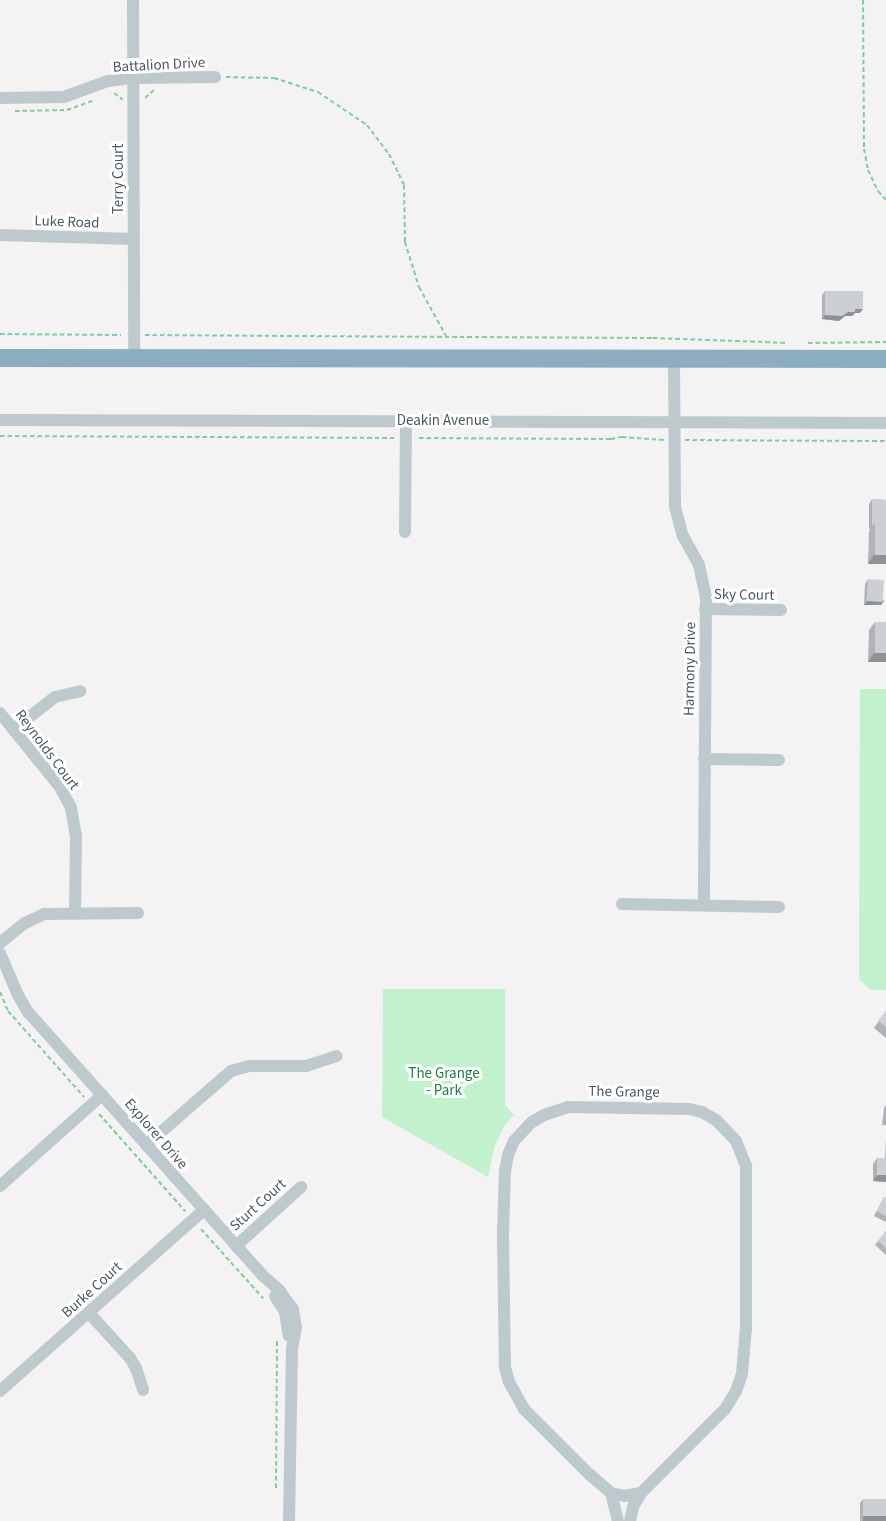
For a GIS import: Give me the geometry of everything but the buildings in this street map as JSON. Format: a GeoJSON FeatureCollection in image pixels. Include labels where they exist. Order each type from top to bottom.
{"type":"FeatureCollection","features":[{"type":"Feature","properties":{"kind":"highway"},"geometry":{"type":"LineString","coordinates":[[0,358],[886,359]]}},
{"type":"Feature","properties":{"kind":"street","name":"Terry Court"},"geometry":{"type":"LineString","coordinates":[[133,0],[134,359]]}},
{"type":"Feature","properties":{"kind":"street","name":"Battalion Drive"},"geometry":{"type":"LineString","coordinates":[[0,98],[64,97],[108,81],[134,78],[214,77]]}},
{"type":"Feature","properties":{"kind":"street","name":"Luke Road"},"geometry":{"type":"LineString","coordinates":[[0,235],[134,239]]}},
{"type":"Feature","properties":{"kind":"street","name":"Harmony Drive"},"geometry":{"type":"LineString","coordinates":[[674,359],[675,507],[683,536],[699,565],[704,582],[704,904]]}},
{"type":"Feature","properties":{"kind":"street","name":"Deakin Avenue"},"geometry":{"type":"LineString","coordinates":[[0,420],[675,422],[885,427]]}},
{"type":"Feature","properties":{"kind":"street"},"geometry":{"type":"LineString","coordinates":[[405,421],[405,532]]}},
{"type":"Feature","properties":{"kind":"street","name":"Sky Court"},"geometry":{"type":"LineString","coordinates":[[705,609],[781,610]]}},
{"type":"Feature","properties":{"kind":"street"},"geometry":{"type":"LineString","coordinates":[[14,729],[56,697],[80,691]]}},
{"type":"Feature","properties":{"kind":"street","name":"Reynolds Court"},"geometry":{"type":"LineString","coordinates":[[0,713],[60,787],[70,808],[76,835],[75,912]]}},
{"type":"Feature","properties":{"kind":"street"},"geometry":{"type":"LineString","coordinates":[[704,759],[779,760]]}},
{"type":"Feature","properties":{"kind":"street"},"geometry":{"type":"LineString","coordinates":[[622,904],[779,907]]}},
{"type":"Feature","properties":{"kind":"street"},"geometry":{"type":"LineString","coordinates":[[0,944],[44,914],[138,913]]}},
{"type":"Feature","properties":{"kind":"street","name":"Explorer Drive"},"geometry":{"type":"LineString","coordinates":[[0,954],[28,1012],[262,1275],[285,1312],[292,1349],[291,1521]]}},
{"type":"Feature","properties":{"kind":"street"},"geometry":{"type":"LineString","coordinates":[[146,1145],[231,1071],[250,1066],[306,1066],[336,1056]]}},
{"type":"Feature","properties":{"kind":"street"},"geometry":{"type":"LineString","coordinates":[[0,1186],[102,1095]]}},
{"type":"Feature","properties":{"kind":"street","name":"The Grange"},"geometry":{"type":"LineString","coordinates":[[611,1493],[524,1409],[509,1382],[505,1367],[503,1234],[505,1171],[508,1155],[518,1136],[532,1122],[549,1112],[568,1107],[689,1109],[702,1112],[716,1120],[736,1141],[746,1166],[746,1328],[742,1374],[736,1391],[725,1409],[641,1493],[633,1507],[630,1521]]}},
{"type":"Feature","properties":{"kind":"street","name":"Sturt Court"},"geometry":{"type":"LineString","coordinates":[[236,1246],[301,1187]]}},
{"type":"Feature","properties":{"kind":"street","name":"Burke Court"},"geometry":{"type":"LineString","coordinates":[[0,1392],[204,1210]]}},
{"type":"Feature","properties":{"kind":"street"},"geometry":{"type":"LineString","coordinates":[[90,1312],[130,1358],[143,1390]]}},
{"type":"Feature","properties":{"kind":"street"},"geometry":{"type":"LineString","coordinates":[[618,1521],[611,1493],[625,1496],[641,1493]]}},
{"type":"Feature","properties":{"kind":"path"},"geometry":{"type":"LineString","coordinates":[[864,0],[864,149],[868,170],[878,191],[886,200]]}},
{"type":"Feature","properties":{"kind":"path"},"geometry":{"type":"LineString","coordinates":[[214,77],[274,78],[318,92],[367,124],[389,154],[404,185],[405,242],[419,287],[446,336]]}},
{"type":"Feature","properties":{"kind":"path"},"geometry":{"type":"LineString","coordinates":[[107,95],[114,93],[121,100],[145,100],[154,90],[164,90]]}},
{"type":"Feature","properties":{"kind":"path"},"geometry":{"type":"LineString","coordinates":[[13,111],[67,110],[101,97]]}},
{"type":"Feature","properties":{"kind":"path"},"geometry":{"type":"LineString","coordinates":[[0,334],[446,336],[797,343],[886,342]]}},
{"type":"Feature","properties":{"kind":"path"},"geometry":{"type":"LineString","coordinates":[[0,436],[611,439],[622,436],[675,440],[886,441]]}},
{"type":"Feature","properties":{"kind":"path"},"geometry":{"type":"LineString","coordinates":[[0,992],[8,1011],[270,1306]]}},
{"type":"Feature","properties":{"kind":"path"},"geometry":{"type":"LineString","coordinates":[[276,1498],[277,1337]]}},
{"type":"Feature","properties":{"kind":"green space"},"geometry":{"type":"Polygon","coordinates":[[[860,689],[886,689],[886,990],[870,990],[859,979],[860,689]]]}},
{"type":"Feature","properties":{"kind":"green space","name":"The Grange - Park"},"geometry":{"type":"Polygon","coordinates":[[[383,989],[505,989],[505,1105],[514,1115],[505,1125],[495,1145],[488,1177],[382,1117],[383,989]]]}}]}
